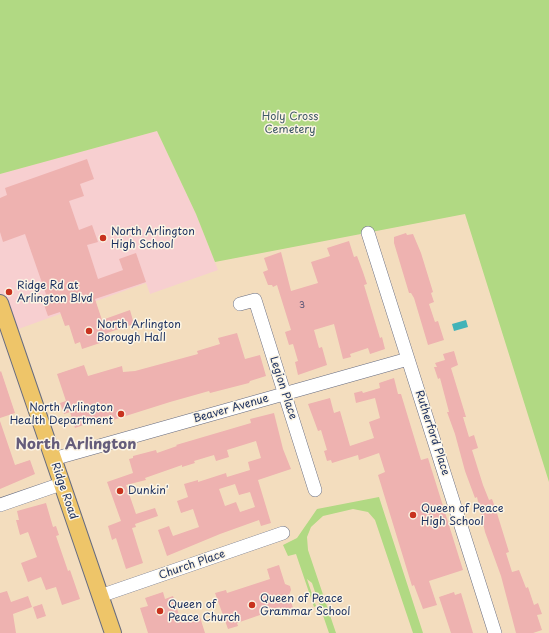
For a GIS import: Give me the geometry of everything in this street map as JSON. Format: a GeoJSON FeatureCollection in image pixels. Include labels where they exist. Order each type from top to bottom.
{"type":"FeatureCollection","features":[{"type":"Feature","properties":{"kind":"main road","name":"Ridge Road"},"geometry":{"type":"LineString","coordinates":[[0,303],[113,633]]}},
{"type":"Feature","properties":{"kind":"street","name":"Rutherford Place"},"geometry":{"type":"LineString","coordinates":[[368,233],[495,633]]}},
{"type":"Feature","properties":{"kind":"street","name":"Legion Place"},"geometry":{"type":"LineString","coordinates":[[240,304],[255,300],[286,394],[315,490]]}},
{"type":"Feature","properties":{"kind":"street","name":"Beaver Avenue"},"geometry":{"type":"LineString","coordinates":[[53,459],[408,359]]}},
{"type":"Feature","properties":{"kind":"street"},"geometry":{"type":"LineString","coordinates":[[0,505],[61,484]]}},
{"type":"Feature","properties":{"kind":"street","name":"Church Place"},"geometry":{"type":"LineString","coordinates":[[100,596],[283,533]]}},
{"type":"Feature","properties":{"kind":"shaded area","name":"North Arlington High School"},"geometry":{"type":"Polygon","coordinates":[[[157,131],[196,214],[218,270],[150,294],[146,283],[10,332],[0,303],[0,174],[157,131]]]}},
{"type":"Feature","properties":{"kind":"green space","name":"Holy Cross Cemetery"},"geometry":{"type":"Polygon","coordinates":[[[0,0],[549,0],[549,482],[465,214],[215,262],[196,214],[157,131],[0,174],[0,0]]]}},
{"type":"Feature","properties":{"kind":"green space"},"geometry":{"type":"Polygon","coordinates":[[[379,497],[423,633],[413,633],[375,520],[368,512],[353,509],[323,516],[311,527],[307,537],[308,550],[336,633],[329,633],[312,583],[307,579],[316,606],[314,607],[296,554],[288,556],[283,545],[297,538],[317,509],[379,497]]]}},
{"type":"Feature","properties":{"kind":"water"},"geometry":{"type":"Polygon","coordinates":[[[466,320],[468,327],[454,331],[452,324],[466,320]]]}},
{"type":"Feature","properties":{"kind":"building"},"geometry":{"type":"Polygon","coordinates":[[[87,159],[94,179],[80,184],[84,196],[69,201],[79,230],[92,225],[98,242],[87,245],[98,279],[123,270],[119,259],[136,253],[146,282],[95,299],[102,320],[130,310],[134,324],[107,333],[109,340],[82,349],[80,342],[75,344],[69,325],[65,326],[60,312],[48,316],[43,302],[48,300],[25,234],[3,242],[0,232],[0,198],[7,195],[5,188],[87,159]]]}},
{"type":"Feature","properties":{"kind":"building"},"geometry":{"type":"Polygon","coordinates":[[[406,233],[407,235],[413,234],[421,253],[433,292],[431,293],[434,302],[429,304],[435,322],[438,321],[444,340],[428,345],[414,298],[411,293],[409,293],[394,243],[394,237],[406,233]]]}},
{"type":"Feature","properties":{"kind":"building"},"geometry":{"type":"Polygon","coordinates":[[[349,241],[354,257],[357,256],[367,284],[364,285],[380,338],[382,337],[385,349],[370,354],[368,348],[350,354],[351,357],[343,359],[334,324],[314,330],[319,348],[322,347],[327,365],[298,375],[295,362],[298,361],[293,344],[289,345],[285,332],[291,330],[277,285],[273,287],[272,285],[268,285],[263,272],[268,270],[264,258],[281,252],[291,291],[318,283],[311,262],[330,256],[327,248],[349,241]]]}},
{"type":"Feature","properties":{"kind":"building"},"geometry":{"type":"Polygon","coordinates":[[[237,333],[245,359],[260,355],[266,376],[250,381],[249,383],[210,393],[209,391],[113,420],[111,415],[75,428],[70,412],[64,414],[60,403],[66,401],[57,374],[84,365],[88,376],[122,366],[123,372],[135,371],[198,354],[197,351],[220,344],[218,338],[237,333]]]}},
{"type":"Feature","properties":{"kind":"building"},"geometry":{"type":"Polygon","coordinates":[[[454,351],[458,365],[451,368],[466,417],[463,417],[469,437],[474,435],[478,448],[472,450],[489,500],[492,499],[496,510],[509,552],[506,553],[512,572],[519,570],[526,588],[528,587],[534,605],[538,603],[542,614],[537,615],[542,630],[533,633],[516,633],[501,576],[485,532],[477,497],[475,498],[465,471],[455,434],[447,412],[449,412],[440,378],[438,379],[434,367],[437,367],[435,363],[445,360],[443,354],[454,351]]]}},
{"type":"Feature","properties":{"kind":"building"},"geometry":{"type":"Polygon","coordinates":[[[1,371],[15,413],[0,418],[0,372],[1,371]]]}},
{"type":"Feature","properties":{"kind":"building"},"geometry":{"type":"Polygon","coordinates":[[[394,378],[398,394],[401,394],[421,460],[428,458],[463,570],[429,581],[437,605],[423,609],[414,585],[412,586],[378,475],[385,472],[379,453],[359,460],[358,455],[332,463],[331,460],[327,461],[324,451],[327,450],[321,430],[318,431],[308,404],[330,398],[334,413],[340,411],[350,446],[374,438],[369,422],[380,418],[375,398],[356,403],[354,393],[362,391],[363,393],[380,388],[379,383],[394,378]]]}},
{"type":"Feature","properties":{"kind":"building"},"geometry":{"type":"Polygon","coordinates":[[[274,413],[283,449],[291,469],[258,480],[271,523],[261,526],[259,520],[167,556],[158,530],[169,526],[173,536],[199,527],[193,509],[181,513],[177,501],[188,497],[184,484],[198,480],[198,482],[226,473],[227,477],[250,470],[248,462],[261,458],[256,441],[227,450],[229,457],[216,461],[214,455],[194,461],[195,463],[182,467],[182,465],[145,478],[146,480],[126,485],[136,514],[155,508],[158,516],[135,524],[136,527],[132,528],[143,563],[126,569],[116,538],[112,540],[108,526],[121,521],[107,482],[133,473],[129,459],[133,458],[133,456],[156,450],[157,453],[177,446],[176,445],[251,423],[250,419],[274,413]],[[235,484],[219,489],[225,506],[236,502],[240,512],[255,507],[250,492],[239,495],[235,484]]]}},
{"type":"Feature","properties":{"kind":"building"},"geometry":{"type":"Polygon","coordinates":[[[0,421],[15,465],[30,460],[35,474],[0,489],[0,421]]]}},
{"type":"Feature","properties":{"kind":"building"},"geometry":{"type":"Polygon","coordinates":[[[46,503],[53,527],[56,526],[59,535],[56,536],[68,571],[70,570],[80,599],[62,605],[56,587],[46,590],[41,577],[28,582],[21,563],[37,557],[28,532],[20,535],[16,520],[19,520],[17,511],[46,503]]]}},
{"type":"Feature","properties":{"kind":"building"},"geometry":{"type":"Polygon","coordinates":[[[279,565],[285,584],[290,586],[291,590],[289,595],[293,608],[282,612],[280,608],[237,623],[238,626],[228,629],[215,593],[226,590],[227,593],[270,579],[267,569],[279,565]]]}},
{"type":"Feature","properties":{"kind":"building"},"geometry":{"type":"Polygon","coordinates":[[[7,591],[11,602],[28,596],[32,607],[13,614],[16,633],[0,633],[0,593],[7,591]]]}},
{"type":"Feature","properties":{"kind":"building","name":"Queen of Peace Church"},"geometry":{"type":"Polygon","coordinates":[[[163,592],[165,599],[173,596],[181,621],[199,614],[205,633],[148,633],[140,608],[148,606],[145,598],[163,592]]]}},
{"type":"Feature","properties":{"kind":"building"},"geometry":{"type":"Polygon","coordinates":[[[454,592],[455,595],[461,593],[473,633],[451,633],[439,597],[454,592]]]}},
{"type":"Feature","properties":{"kind":"building"},"geometry":{"type":"Polygon","coordinates":[[[42,604],[46,616],[37,619],[33,607],[42,604]]]}},
{"type":"Feature","properties":{"kind":"place","name":"North Arlington High School"},"geometry":{"type":"Point","coordinates":[103,238]}},
{"type":"Feature","properties":{"kind":"place","name":"Ridge Rd at Arlington Blvd"},"geometry":{"type":"Point","coordinates":[9,292]}},
{"type":"Feature","properties":{"kind":"place","name":"North Arlington Borough Hall"},"geometry":{"type":"Point","coordinates":[89,331]}},
{"type":"Feature","properties":{"kind":"place","name":"North Arlington Health Department"},"geometry":{"type":"Point","coordinates":[121,414]}},
{"type":"Feature","properties":{"kind":"place","name":"Dunkin'"},"geometry":{"type":"Point","coordinates":[120,491]}},
{"type":"Feature","properties":{"kind":"place","name":"Queen of Peace High School"},"geometry":{"type":"Point","coordinates":[413,515]}},
{"type":"Feature","properties":{"kind":"place","name":"Queen of Peace Grammar School"},"geometry":{"type":"Point","coordinates":[252,605]}},
{"type":"Feature","properties":{"kind":"place","name":"Queen of Peace Church"},"geometry":{"type":"Point","coordinates":[160,611]}},
{"type":"Feature","properties":{"kind":"district","name":"North Arlington"},"geometry":{"type":"Point","coordinates":[76,445]}}]}
